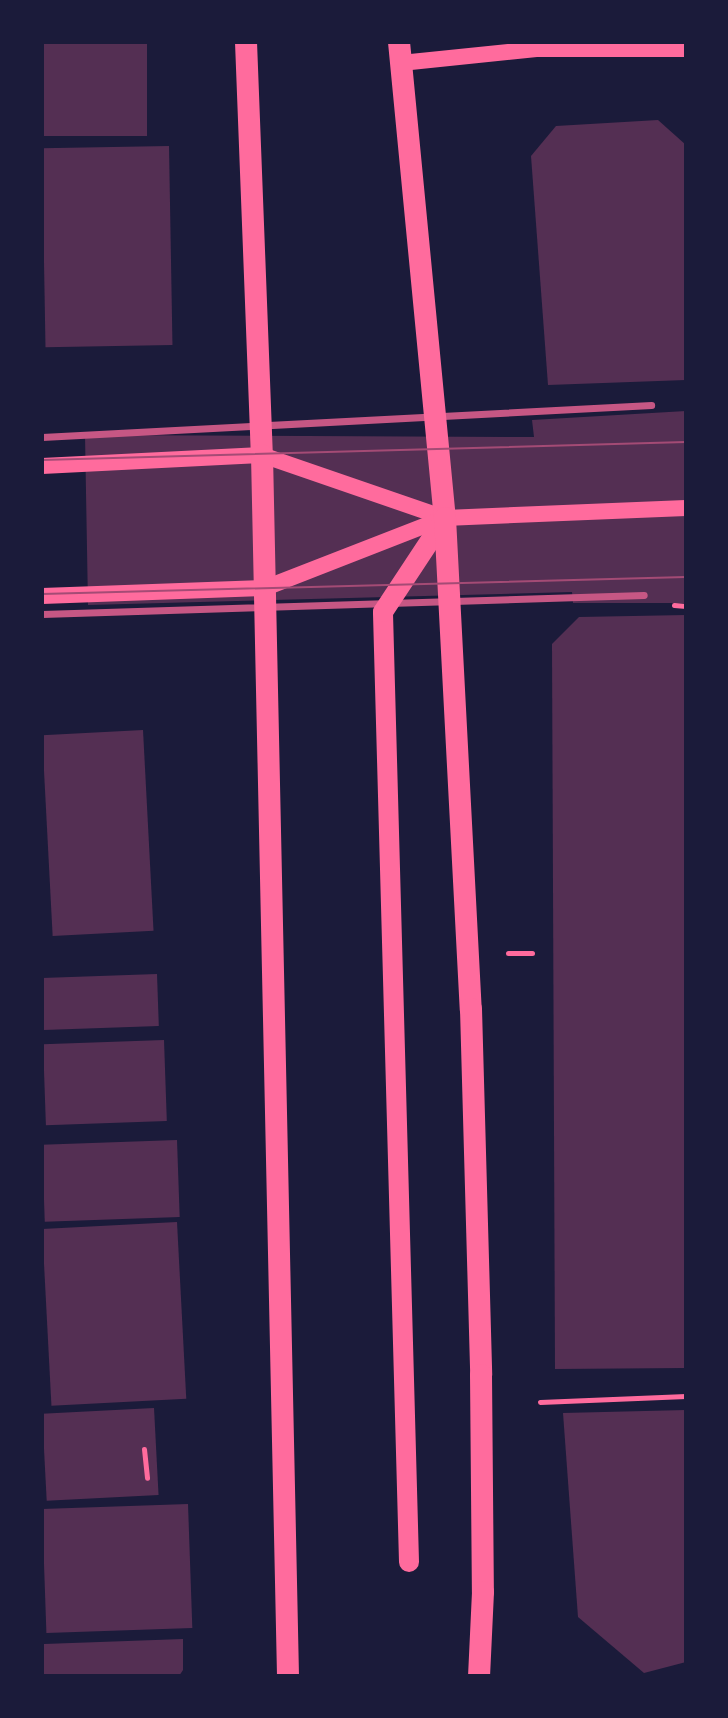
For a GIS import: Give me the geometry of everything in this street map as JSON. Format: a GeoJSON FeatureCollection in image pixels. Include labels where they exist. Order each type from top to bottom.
{"type":"FeatureCollection","features":[{"type":"Feature","properties":{"kind":"highway"},"geometry":{"type":"LineString","coordinates":[[246,42],[262,455],[288,1676]]}},
{"type":"Feature","properties":{"kind":"highway"},"geometry":{"type":"LineString","coordinates":[[400,53],[445,518],[472,1041],[481,1375],[483,1592],[479,1676]]}},
{"type":"Feature","properties":{"kind":"main road"},"geometry":{"type":"LineString","coordinates":[[400,53],[686,49]]}},
{"type":"Feature","properties":{"kind":"main road"},"geometry":{"type":"LineString","coordinates":[[42,466],[262,455],[445,518]]}},
{"type":"Feature","properties":{"kind":"main road"},"geometry":{"type":"LineString","coordinates":[[42,596],[265,588],[445,518],[686,508]]}},
{"type":"Feature","properties":{"kind":"main road"},"geometry":{"type":"LineString","coordinates":[[409,1562],[383,612],[445,518]]}},
{"type":"Feature","properties":{"kind":"street"},"geometry":{"type":"LineString","coordinates":[[42,437],[651,405]]}},
{"type":"Feature","properties":{"kind":"street"},"geometry":{"type":"LineString","coordinates":[[42,614],[644,595]]}},
{"type":"Feature","properties":{"kind":"path"},"geometry":{"type":"LineString","coordinates":[[503,953],[532,953]]}},
{"type":"Feature","properties":{"kind":"path"},"geometry":{"type":"LineString","coordinates":[[540,1402],[686,1396]]}},
{"type":"Feature","properties":{"kind":"path"},"geometry":{"type":"LineString","coordinates":[[144,1449],[147,1478]]}},
{"type":"Feature","properties":{"kind":"building"},"geometry":{"type":"Polygon","coordinates":[[[42,42],[147,42],[147,136],[42,136],[42,42]]]}},
{"type":"Feature","properties":{"kind":"building"},"geometry":{"type":"Polygon","coordinates":[[[658,120],[686,145],[686,380],[548,385],[531,156],[556,126],[658,120]]]}},
{"type":"Feature","properties":{"kind":"building"},"geometry":{"type":"Polygon","coordinates":[[[169,146],[172,345],[45,347],[42,148],[169,146]]]}},
{"type":"Feature","properties":{"kind":"building"},"geometry":{"type":"Polygon","coordinates":[[[686,411],[686,603],[573,603],[572,592],[88,605],[85,435],[534,437],[532,420],[686,411]]]}},
{"type":"Feature","properties":{"kind":"building"},"geometry":{"type":"Polygon","coordinates":[[[686,615],[686,1368],[555,1369],[552,644],[579,617],[686,615]]]}},
{"type":"Feature","properties":{"kind":"building"},"geometry":{"type":"Polygon","coordinates":[[[143,730],[154,931],[53,936],[42,735],[143,730]]]}},
{"type":"Feature","properties":{"kind":"building"},"geometry":{"type":"Polygon","coordinates":[[[157,974],[159,1026],[44,1030],[42,978],[157,974]]]}},
{"type":"Feature","properties":{"kind":"building"},"geometry":{"type":"Polygon","coordinates":[[[164,1040],[167,1121],[46,1125],[43,1044],[164,1040]]]}},
{"type":"Feature","properties":{"kind":"building"},"geometry":{"type":"Polygon","coordinates":[[[177,1140],[180,1217],[45,1222],[42,1145],[177,1140]]]}},
{"type":"Feature","properties":{"kind":"building"},"geometry":{"type":"Polygon","coordinates":[[[177,1222],[186,1399],[51,1406],[42,1229],[177,1222]]]}},
{"type":"Feature","properties":{"kind":"building"},"geometry":{"type":"Polygon","coordinates":[[[154,1408],[159,1495],[47,1501],[42,1414],[154,1408]]]}},
{"type":"Feature","properties":{"kind":"building"},"geometry":{"type":"Polygon","coordinates":[[[686,1410],[686,1662],[644,1673],[578,1617],[563,1413],[686,1410]]]}},
{"type":"Feature","properties":{"kind":"building"},"geometry":{"type":"Polygon","coordinates":[[[188,1504],[192,1628],[46,1633],[42,1509],[188,1504]]]}},
{"type":"Feature","properties":{"kind":"building"},"geometry":{"type":"Polygon","coordinates":[[[183,1639],[183,1670],[179,1676],[43,1676],[44,1644],[183,1639]]]}},
{"type":"Feature","properties":{"kind":"tram line"},"geometry":{"type":"LineString","coordinates":[[42,460],[686,442]]}},
{"type":"Feature","properties":{"kind":"tram line"},"geometry":{"type":"LineString","coordinates":[[42,594],[686,577]]}}]}
